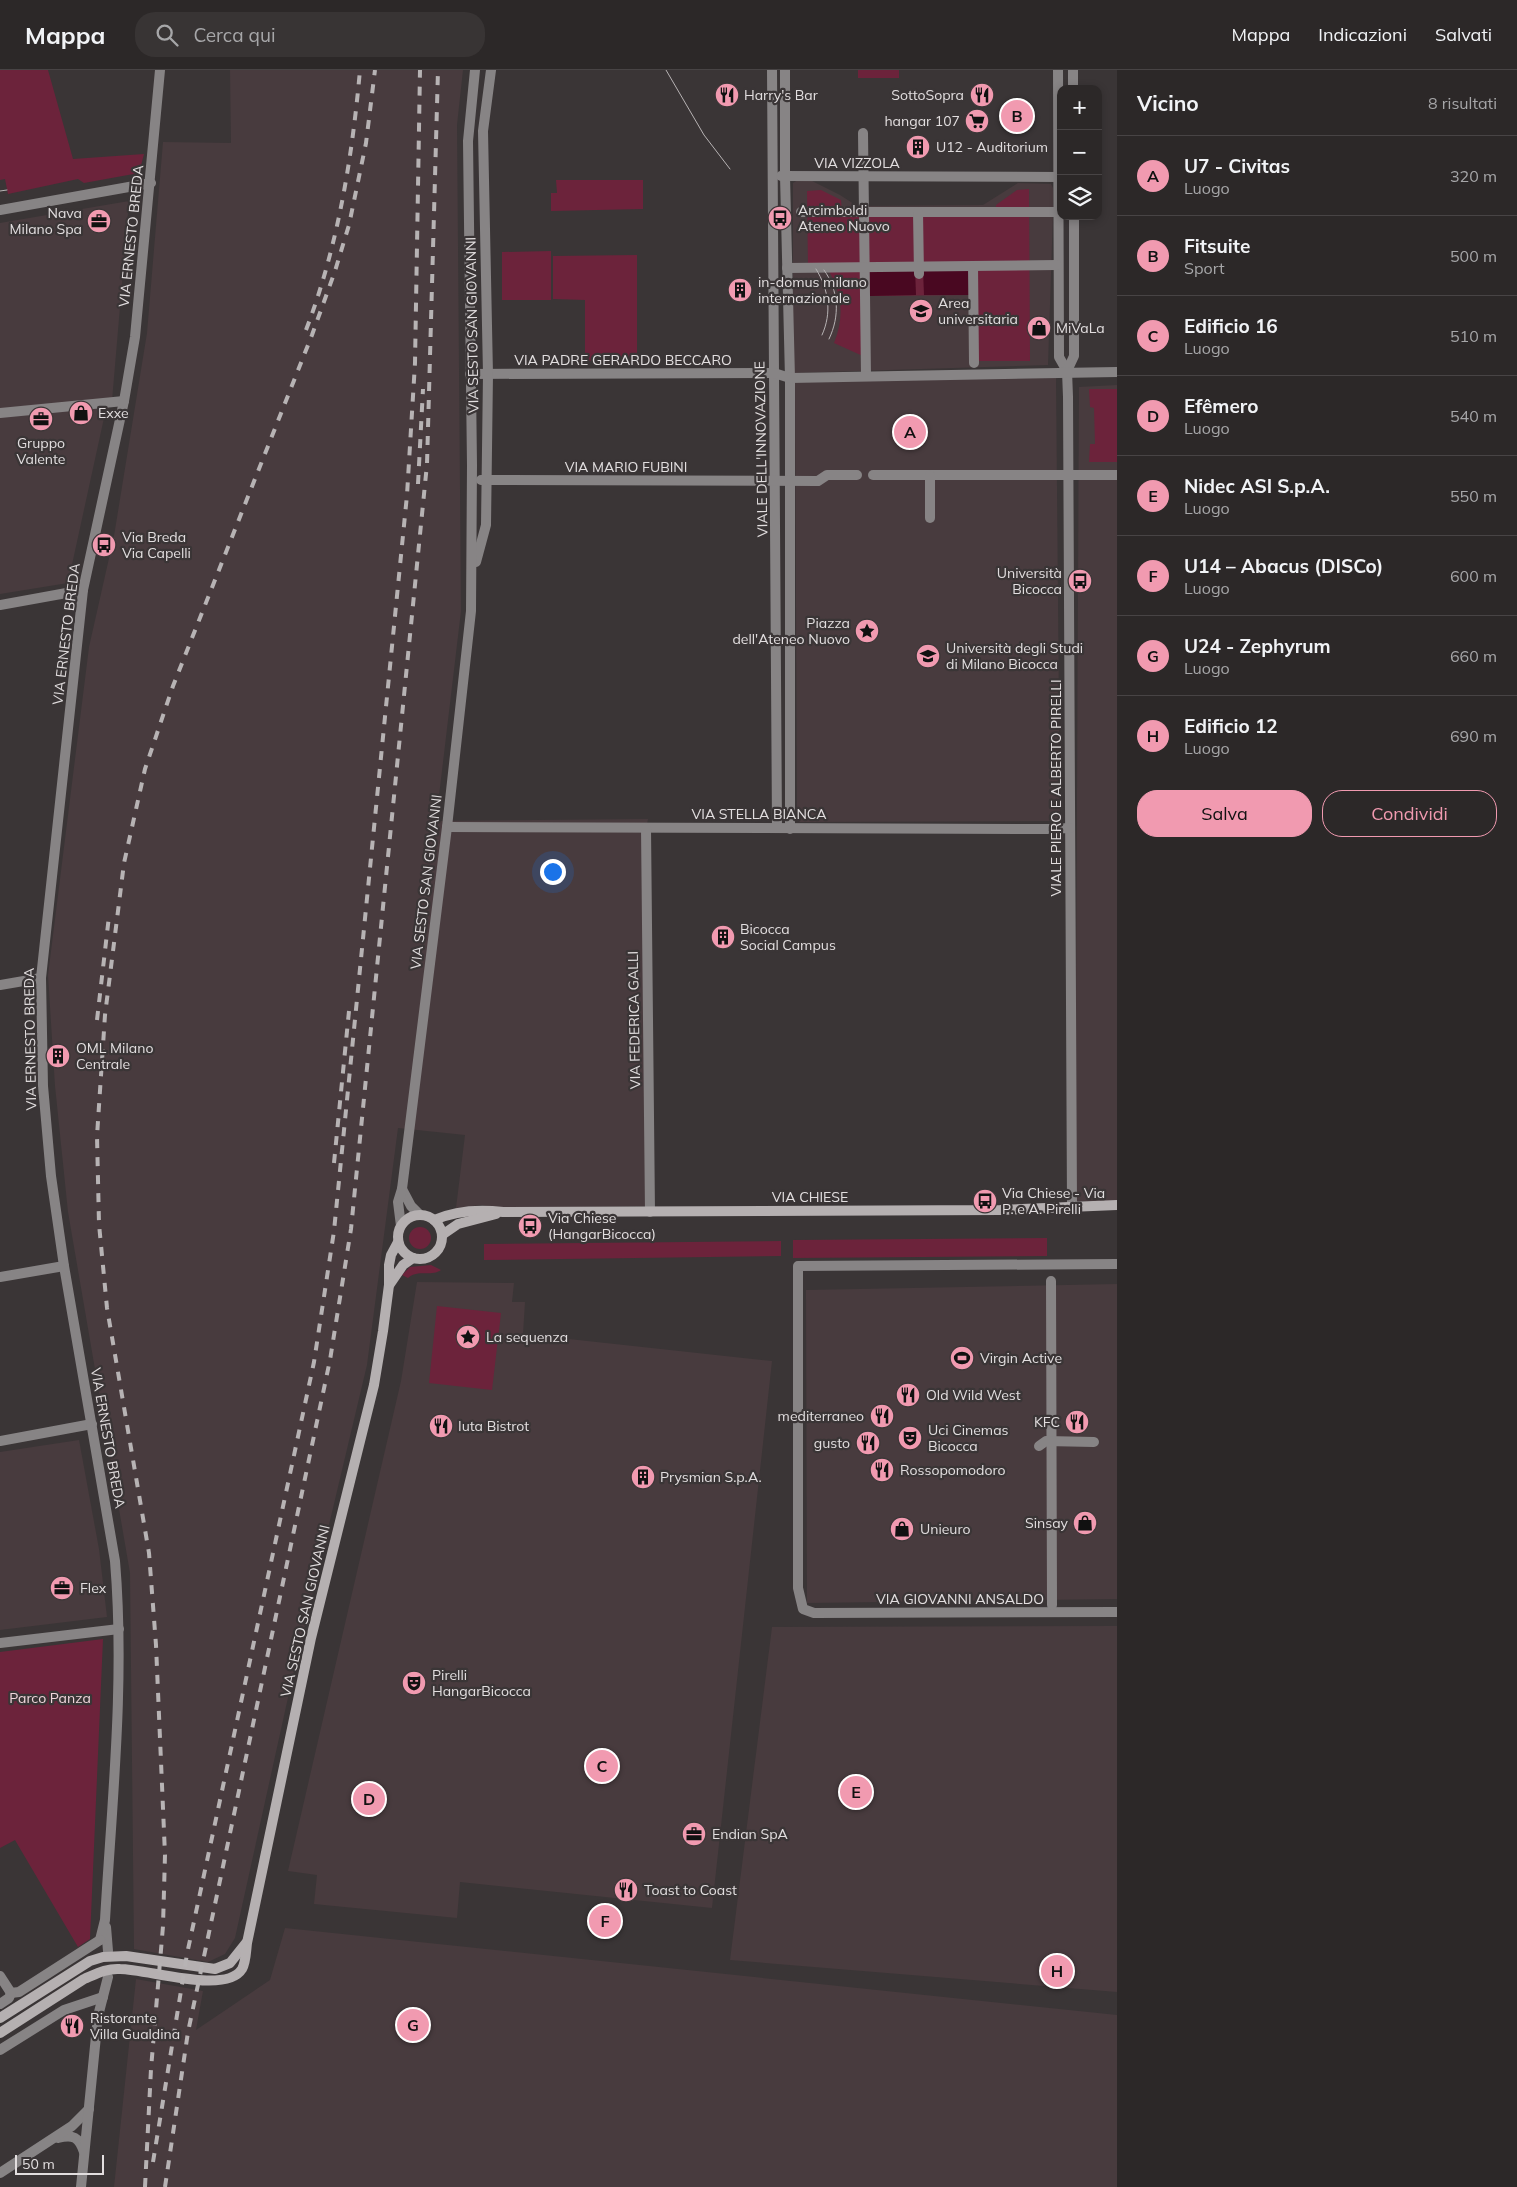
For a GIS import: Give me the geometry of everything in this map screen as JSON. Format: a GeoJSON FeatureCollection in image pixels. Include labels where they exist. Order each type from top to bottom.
{"type":"FeatureCollection","features":[{"type":"Feature","properties":{"kind":"street","name":"VIA ERNESTO BREDA"},"geometry":{"type":"LineString","coordinates":[[10,1992],[19,1992],[105,1944],[116,1734],[119,1629],[116,1561],[64,1266],[51,1176],[43,1086],[41,978],[83,590],[124,400],[135,335],[151,183],[160,70]]}},
{"type":"Feature","properties":{"kind":"street","name":"VIA SESTO SAN GIOVANNI"},"geometry":{"type":"LineString","coordinates":[[0,2033],[84,1979],[111,1969],[140,1970],[205,1980],[224,1980],[239,1973],[244,1964],[246,1943],[311,1638],[374,1385],[389,1285],[391,1255],[398,1242],[398,1233],[401,1226],[398,1202],[402,1188],[447,827],[471,611],[472,465],[468,141],[475,70]]}},
{"type":"Feature","properties":{"kind":"street","name":"VIA SESTO SAN GIOVANNI"},"geometry":{"type":"LineString","coordinates":[[472,578],[486,525],[488,374],[483,131],[491,70]]}},
{"type":"Feature","properties":{"kind":"street","name":"VIALE DELL'INNOVAZIONE"},"geometry":{"type":"LineString","coordinates":[[772,70],[777,828]]}},
{"type":"Feature","properties":{"kind":"street","name":"VIALE DELL'INNOVAZIONE"},"geometry":{"type":"LineString","coordinates":[[785,70],[785,176],[790,378],[790,828]]}},
{"type":"Feature","properties":{"kind":"street","name":"VIALE PIERO E ALBERTO PIRELLI"},"geometry":{"type":"LineString","coordinates":[[1058,70],[1059,175]]}},
{"type":"Feature","properties":{"kind":"street"},"geometry":{"type":"LineString","coordinates":[[1073,70],[1073,85]]}},
{"type":"Feature","properties":{"kind":"street"},"geometry":{"type":"LineString","coordinates":[[863,133],[866,376]]}},
{"type":"Feature","properties":{"kind":"street","name":"VIA VIZZOLA"},"geometry":{"type":"LineString","coordinates":[[772,176],[1057,177]]}},
{"type":"Feature","properties":{"kind":"street"},"geometry":{"type":"LineString","coordinates":[[0,210],[151,183]]}},
{"type":"Feature","properties":{"kind":"street"},"geometry":{"type":"LineString","coordinates":[[801,212],[1057,212]]}},
{"type":"Feature","properties":{"kind":"street"},"geometry":{"type":"LineString","coordinates":[[918,212],[919,270]]}},
{"type":"Feature","properties":{"kind":"street","name":"VIALE PIERO E ALBERTO PIRELLI"},"geometry":{"type":"LineString","coordinates":[[1058,220],[1059,357],[1067,371],[1072,1206]]}},
{"type":"Feature","properties":{"kind":"street","name":"VIALE PIERO E ALBERTO PIRELLI"},"geometry":{"type":"LineString","coordinates":[[1067,371],[1074,360],[1074,220]]}},
{"type":"Feature","properties":{"kind":"street"},"geometry":{"type":"LineString","coordinates":[[787,268],[864,267],[919,270],[974,266],[1058,265]]}},
{"type":"Feature","properties":{"kind":"street"},"geometry":{"type":"LineString","coordinates":[[974,266],[974,363]]}},
{"type":"Feature","properties":{"kind":"street","name":"VIA PADRE GERARDO BECCARO"},"geometry":{"type":"LineString","coordinates":[[470,374],[774,373],[790,378],[1067,371],[1117,372]]}},
{"type":"Feature","properties":{"kind":"street"},"geometry":{"type":"LineString","coordinates":[[0,413],[124,400]]}},
{"type":"Feature","properties":{"kind":"street"},"geometry":{"type":"LineString","coordinates":[[472,465],[478,480],[486,481]]}},
{"type":"Feature","properties":{"kind":"street","name":"VIA MARIO FUBINI"},"geometry":{"type":"LineString","coordinates":[[486,481],[776,482],[818,481],[827,475],[857,475]]}},
{"type":"Feature","properties":{"kind":"street"},"geometry":{"type":"LineString","coordinates":[[873,475],[1117,475]]}},
{"type":"Feature","properties":{"kind":"street"},"geometry":{"type":"LineString","coordinates":[[930,476],[930,518]]}},
{"type":"Feature","properties":{"kind":"street"},"geometry":{"type":"LineString","coordinates":[[0,605],[83,590]]}},
{"type":"Feature","properties":{"kind":"street","name":"VIA STELLA BIANCA"},"geometry":{"type":"LineString","coordinates":[[447,827],[1070,828]]}},
{"type":"Feature","properties":{"kind":"street","name":"VIA FEDERICA GALLI"},"geometry":{"type":"LineString","coordinates":[[646,828],[650,1212]]}},
{"type":"Feature","properties":{"kind":"street"},"geometry":{"type":"LineString","coordinates":[[0,985],[41,978]]}},
{"type":"Feature","properties":{"kind":"street"},"geometry":{"type":"LineString","coordinates":[[398,1242],[404,1252],[413,1258],[424,1259],[434,1254],[440,1246],[442,1235],[440,1227],[434,1220],[420,1215],[411,1206],[402,1188]]}},
{"type":"Feature","properties":{"kind":"street","name":"VIA CHIESE"},"geometry":{"type":"LineString","coordinates":[[434,1220],[468,1211],[486,1210],[503,1212],[650,1212],[994,1210],[1117,1205]]}},
{"type":"Feature","properties":{"kind":"street","name":"VIA CHIESE"},"geometry":{"type":"LineString","coordinates":[[442,1235],[458,1224],[503,1212]]}},
{"type":"Feature","properties":{"kind":"street"},"geometry":{"type":"LineString","coordinates":[[401,1226],[409,1218],[420,1215]]}},
{"type":"Feature","properties":{"kind":"street","name":"VIA SESTO SAN GIOVANNI"},"geometry":{"type":"LineString","coordinates":[[389,1285],[403,1265],[413,1258]]}},
{"type":"Feature","properties":{"kind":"street","name":"VIA GIOVANNI ANSALDO"},"geometry":{"type":"LineString","coordinates":[[1117,1264],[798,1266],[798,1588],[803,1609],[814,1613],[1117,1612]]}},
{"type":"Feature","properties":{"kind":"street"},"geometry":{"type":"LineString","coordinates":[[0,1277],[64,1266]]}},
{"type":"Feature","properties":{"kind":"street"},"geometry":{"type":"LineString","coordinates":[[1051,1281],[1044,1441],[1052,1605]]}},
{"type":"Feature","properties":{"kind":"street"},"geometry":{"type":"LineString","coordinates":[[0,1441],[92,1424]]}},
{"type":"Feature","properties":{"kind":"street"},"geometry":{"type":"LineString","coordinates":[[1044,1441],[1094,1442]]}},
{"type":"Feature","properties":{"kind":"street"},"geometry":{"type":"LineString","coordinates":[[0,1643],[119,1629]]}},
{"type":"Feature","properties":{"kind":"street"},"geometry":{"type":"LineString","coordinates":[[0,2018],[81,1966],[103,1957],[126,1956],[215,1969],[230,1963],[246,1943]]}},
{"type":"Feature","properties":{"kind":"street"},"geometry":{"type":"LineString","coordinates":[[0,1976],[10,1992],[9,1998],[0,2004]]}},
{"type":"Feature","properties":{"kind":"street"},"geometry":{"type":"LineString","coordinates":[[81,2187],[100,1999],[108,1977]]}},
{"type":"Feature","properties":{"kind":"street"},"geometry":{"type":"LineString","coordinates":[[0,2050],[64,2010],[100,1999]]}},
{"type":"Feature","properties":{"kind":"street"},"geometry":{"type":"LineString","coordinates":[[0,2173],[79,2121],[90,2108]]}},
{"type":"Feature","properties":{"kind":"street"},"geometry":{"type":"LineString","coordinates":[[51,2139],[65,2136],[75,2137],[80,2142],[85,2153]]}},
{"type":"Feature","properties":{"kind":"shaded area"},"geometry":{"type":"Polygon","coordinates":[[[230,70],[463,70],[457,125],[461,611],[436,821],[648,819],[646,828],[654,1206],[504,1208],[481,1205],[456,1208],[465,1135],[398,1128],[367,1365],[289,1693],[235,1938],[225,1954],[208,1962],[134,1949],[130,1573],[68,1212],[55,1086],[48,975],[89,647],[114,536],[147,333],[163,142],[231,143],[230,70]]]}},
{"type":"Feature","properties":{"kind":"shaded area","name":"Area universitaria"},"geometry":{"type":"Polygon","coordinates":[[[798,180],[810,180],[857,206],[983,205],[1018,183],[1051,184],[1053,188],[1053,213],[1048,365],[793,373],[793,183],[798,180]]]}},
{"type":"Feature","properties":{"kind":"shaded area"},"geometry":{"type":"Polygon","coordinates":[[[129,201],[112,401],[104,418],[68,583],[0,594],[0,223],[129,201]]]}},
{"type":"Feature","properties":{"kind":"shaded area"},"geometry":{"type":"Polygon","coordinates":[[[969,268],[970,295],[924,295],[923,269],[969,268]]]}},
{"type":"Feature","properties":{"kind":"shaded area"},"geometry":{"type":"Polygon","coordinates":[[[915,269],[916,295],[870,296],[869,270],[915,269]]]}},
{"type":"Feature","properties":{"kind":"shaded area","name":"Università degli Studi di Milano Bicocca"},"geometry":{"type":"Polygon","coordinates":[[[1056,378],[1060,821],[800,822],[797,819],[795,380],[1056,378]]]}},
{"type":"Feature","properties":{"kind":"shaded area"},"geometry":{"type":"Polygon","coordinates":[[[1117,385],[1117,1201],[1075,1201],[1079,387],[1117,385]]]}},
{"type":"Feature","properties":{"kind":"shaded area"},"geometry":{"type":"Polygon","coordinates":[[[417,1282],[514,1283],[512,1302],[525,1302],[523,1334],[772,1361],[712,1908],[460,1882],[457,1918],[314,1904],[317,1875],[288,1871],[401,1381],[417,1282]]]}},
{"type":"Feature","properties":{"kind":"shaded area"},"geometry":{"type":"Polygon","coordinates":[[[1117,1284],[1117,1599],[807,1603],[806,1290],[1117,1284]]]}},
{"type":"Feature","properties":{"kind":"shaded area"},"geometry":{"type":"Polygon","coordinates":[[[79,1440],[99,1549],[107,1617],[0,1630],[0,1452],[79,1440]]]}},
{"type":"Feature","properties":{"kind":"shaded area"},"geometry":{"type":"Polygon","coordinates":[[[1117,1626],[1117,1992],[730,1960],[772,1627],[1117,1626]]]}},
{"type":"Feature","properties":{"kind":"shaded area"},"geometry":{"type":"Polygon","coordinates":[[[285,1928],[1117,2015],[1117,2187],[114,2187],[136,1979],[203,1991],[196,2030],[270,1980],[285,1928]]]}},
{"type":"Feature","properties":{"kind":"green space"},"geometry":{"type":"Polygon","coordinates":[[[0,70],[48,70],[73,159],[144,154],[139,173],[84,183],[78,179],[8,194],[5,179],[0,180],[0,70]]]}},
{"type":"Feature","properties":{"kind":"green space"},"geometry":{"type":"Polygon","coordinates":[[[858,70],[899,70],[899,78],[858,78],[858,70]]]}},
{"type":"Feature","properties":{"kind":"green space"},"geometry":{"type":"Polygon","coordinates":[[[556,180],[643,180],[643,209],[551,211],[551,193],[557,193],[556,180]]]}},
{"type":"Feature","properties":{"kind":"green space"},"geometry":{"type":"Polygon","coordinates":[[[1029,189],[1030,361],[974,361],[973,295],[865,296],[865,357],[834,343],[841,314],[839,295],[827,268],[808,268],[807,191],[821,190],[841,200],[842,212],[996,211],[996,205],[1017,190],[1029,189]]]}},
{"type":"Feature","properties":{"kind":"green space"},"geometry":{"type":"Polygon","coordinates":[[[551,251],[551,300],[502,300],[502,252],[551,251]]]}},
{"type":"Feature","properties":{"kind":"green space"},"geometry":{"type":"Polygon","coordinates":[[[637,255],[637,360],[585,361],[585,300],[553,299],[553,256],[637,255]]]}},
{"type":"Feature","properties":{"kind":"green space"},"geometry":{"type":"Polygon","coordinates":[[[1089,389],[1117,389],[1117,462],[1089,462],[1090,444],[1095,444],[1094,408],[1090,407],[1089,389]]]}},
{"type":"Feature","properties":{"kind":"green space"},"geometry":{"type":"Polygon","coordinates":[[[420,1227],[428,1230],[431,1238],[428,1246],[420,1249],[412,1246],[409,1238],[412,1230],[420,1227]]]}},
{"type":"Feature","properties":{"kind":"green space"},"geometry":{"type":"Polygon","coordinates":[[[1047,1238],[1047,1256],[793,1258],[793,1240],[1047,1238]]]}},
{"type":"Feature","properties":{"kind":"green space"},"geometry":{"type":"Polygon","coordinates":[[[781,1241],[781,1256],[484,1260],[484,1244],[781,1241]]]}},
{"type":"Feature","properties":{"kind":"green space"},"geometry":{"type":"Polygon","coordinates":[[[431,1265],[441,1270],[433,1273],[416,1274],[408,1278],[402,1275],[410,1267],[431,1265]]]}},
{"type":"Feature","properties":{"kind":"green space"},"geometry":{"type":"Polygon","coordinates":[[[437,1306],[501,1313],[492,1390],[429,1383],[437,1306]]]}},
{"type":"Feature","properties":{"kind":"green space","name":"Parco Panza"},"geometry":{"type":"Polygon","coordinates":[[[103,1639],[90,1939],[78,1947],[15,1840],[0,1848],[0,1652],[103,1639]]]}},
{"type":"Feature","properties":{"kind":"tram line"},"geometry":{"type":"LineString","coordinates":[[666,70],[704,135],[730,169]]}},
{"type":"Feature","properties":{"kind":"tram line"},"geometry":{"type":"LineString","coordinates":[[0,191],[7,190]]}},
{"type":"Feature","properties":{"kind":"tram line"},"geometry":{"type":"LineString","coordinates":[[816,269],[824,285],[828,302],[827,318],[822,335]]}},
{"type":"Feature","properties":{"kind":"tram line"},"geometry":{"type":"LineString","coordinates":[[824,270],[833,286],[836,304],[835,321],[829,339]]}},
{"type":"Feature","properties":{"kind":"railway"},"geometry":{"type":"LineString","coordinates":[[306,330],[327,266],[342,202],[353,136],[360,70]]}},
{"type":"Feature","properties":{"kind":"railway"},"geometry":{"type":"LineString","coordinates":[[145,2187],[151,2069],[163,1926],[165,1855],[156,1645],[149,1553],[107,1308],[99,1224],[97,1136],[105,1015],[124,863],[145,769],[173,686],[312,335],[335,271],[349,225],[366,143],[375,70]]}},
{"type":"Feature","properties":{"kind":"railway"},"geometry":{"type":"LineString","coordinates":[[153,2162],[187,1954],[314,1362],[334,1231],[407,495],[415,363],[420,70]]}},
{"type":"Feature","properties":{"kind":"railway"},"geometry":{"type":"LineString","coordinates":[[165,2187],[188,2032],[330,1360],[351,1229],[427,464],[438,70]]}},
{"type":"Feature","properties":{"kind":"railway"},"geometry":{"type":"LineString","coordinates":[[418,484],[423,389]]}},
{"type":"Feature","properties":{"kind":"railway"},"geometry":{"type":"LineString","coordinates":[[97,1020],[109,916]]}},
{"type":"Feature","properties":{"kind":"railway"},"geometry":{"type":"LineString","coordinates":[[334,1163],[349,1011]]}},
{"type":"Feature","properties":{"kind":"place","name":"Harry's Bar"},"geometry":{"type":"Point","coordinates":[727,95]}},
{"type":"Feature","properties":{"kind":"place","name":"SottoSopra"},"geometry":{"type":"Point","coordinates":[982,95]}},
{"type":"Feature","properties":{"kind":"place","name":"Fitsuite"},"geometry":{"type":"Point","coordinates":[1017,116]}},
{"type":"Feature","properties":{"kind":"place","name":"hangar 107"},"geometry":{"type":"Point","coordinates":[977,121]}},
{"type":"Feature","properties":{"kind":"place","name":"U12 - Auditorium"},"geometry":{"type":"Point","coordinates":[918,147]}},
{"type":"Feature","properties":{"kind":"place","name":"Arcimboldi Ateneo Nuovo"},"geometry":{"type":"Point","coordinates":[780,218]}},
{"type":"Feature","properties":{"kind":"place","name":"Nava Milano Spa"},"geometry":{"type":"Point","coordinates":[99,221]}},
{"type":"Feature","properties":{"kind":"place","name":"in-domus milano internazionale"},"geometry":{"type":"Point","coordinates":[740,290]}},
{"type":"Feature","properties":{"kind":"place","name":"Area universitaria"},"geometry":{"type":"Point","coordinates":[921,311]}},
{"type":"Feature","properties":{"kind":"place","name":"MiVaLa"},"geometry":{"type":"Point","coordinates":[1039,328]}},
{"type":"Feature","properties":{"kind":"place","name":"Exxe"},"geometry":{"type":"Point","coordinates":[81,413]}},
{"type":"Feature","properties":{"kind":"place","name":"Gruppo Valente"},"geometry":{"type":"Point","coordinates":[41,419]}},
{"type":"Feature","properties":{"kind":"place","name":"U7 - Civitas"},"geometry":{"type":"Point","coordinates":[910,432]}},
{"type":"Feature","properties":{"kind":"place","name":"Via Breda Via Capelli"},"geometry":{"type":"Point","coordinates":[104,545]}},
{"type":"Feature","properties":{"kind":"place","name":"Università Bicocca"},"geometry":{"type":"Point","coordinates":[1080,581]}},
{"type":"Feature","properties":{"kind":"place","name":"Piazza dell'Ateneo Nuovo"},"geometry":{"type":"Point","coordinates":[867,631]}},
{"type":"Feature","properties":{"kind":"place","name":"Università degli Studi di Milano Bicocca"},"geometry":{"type":"Point","coordinates":[928,656]}},
{"type":"Feature","properties":{"kind":"place","name":"Bicocca Social Campus"},"geometry":{"type":"Point","coordinates":[723,937]}},
{"type":"Feature","properties":{"kind":"place","name":"OML Milano Centrale"},"geometry":{"type":"Point","coordinates":[58,1056]}},
{"type":"Feature","properties":{"kind":"place","name":"Via Chiese - Via P. e A. Pirelli"},"geometry":{"type":"Point","coordinates":[985,1201]}},
{"type":"Feature","properties":{"kind":"place","name":"Via Chiese (HangarBicocca)"},"geometry":{"type":"Point","coordinates":[530,1226]}},
{"type":"Feature","properties":{"kind":"place","name":"La sequenza"},"geometry":{"type":"Point","coordinates":[468,1337]}},
{"type":"Feature","properties":{"kind":"place","name":"Virgin Active"},"geometry":{"type":"Point","coordinates":[962,1358]}},
{"type":"Feature","properties":{"kind":"place","name":"Old Wild West"},"geometry":{"type":"Point","coordinates":[908,1395]}},
{"type":"Feature","properties":{"kind":"place","name":"mediterraneo"},"geometry":{"type":"Point","coordinates":[882,1416]}},
{"type":"Feature","properties":{"kind":"place","name":"KFC"},"geometry":{"type":"Point","coordinates":[1077,1422]}},
{"type":"Feature","properties":{"kind":"place","name":"Iuta Bistrot"},"geometry":{"type":"Point","coordinates":[441,1426]}},
{"type":"Feature","properties":{"kind":"place","name":"Uci Cinemas Bicocca"},"geometry":{"type":"Point","coordinates":[910,1438]}},
{"type":"Feature","properties":{"kind":"place","name":"gusto"},"geometry":{"type":"Point","coordinates":[868,1443]}},
{"type":"Feature","properties":{"kind":"place","name":"Rossopomodoro"},"geometry":{"type":"Point","coordinates":[882,1470]}},
{"type":"Feature","properties":{"kind":"place","name":"Prysmian S.p.A."},"geometry":{"type":"Point","coordinates":[643,1477]}},
{"type":"Feature","properties":{"kind":"place","name":"Sinsay"},"geometry":{"type":"Point","coordinates":[1085,1523]}},
{"type":"Feature","properties":{"kind":"place","name":"Unieuro"},"geometry":{"type":"Point","coordinates":[902,1529]}},
{"type":"Feature","properties":{"kind":"place","name":"Flex"},"geometry":{"type":"Point","coordinates":[62,1588]}},
{"type":"Feature","properties":{"kind":"place","name":"Pirelli HangarBicocca"},"geometry":{"type":"Point","coordinates":[414,1683]}},
{"type":"Feature","properties":{"kind":"place","name":"Edificio 16"},"geometry":{"type":"Point","coordinates":[602,1766]}},
{"type":"Feature","properties":{"kind":"place","name":"Nidec ASI S.p.A."},"geometry":{"type":"Point","coordinates":[856,1792]}},
{"type":"Feature","properties":{"kind":"place","name":"Efêmero"},"geometry":{"type":"Point","coordinates":[369,1799]}},
{"type":"Feature","properties":{"kind":"place","name":"Endian SpA"},"geometry":{"type":"Point","coordinates":[694,1834]}},
{"type":"Feature","properties":{"kind":"place","name":"Toast to Coast"},"geometry":{"type":"Point","coordinates":[626,1890]}},
{"type":"Feature","properties":{"kind":"place","name":"U14 – Abacus (DISCo)"},"geometry":{"type":"Point","coordinates":[605,1921]}},
{"type":"Feature","properties":{"kind":"place","name":"Edificio 12"},"geometry":{"type":"Point","coordinates":[1057,1971]}},
{"type":"Feature","properties":{"kind":"place","name":"U24 - Zephyrum"},"geometry":{"type":"Point","coordinates":[413,2025]}},
{"type":"Feature","properties":{"kind":"place","name":"Ristorante Villa Gualdina"},"geometry":{"type":"Point","coordinates":[72,2026]}}]}
